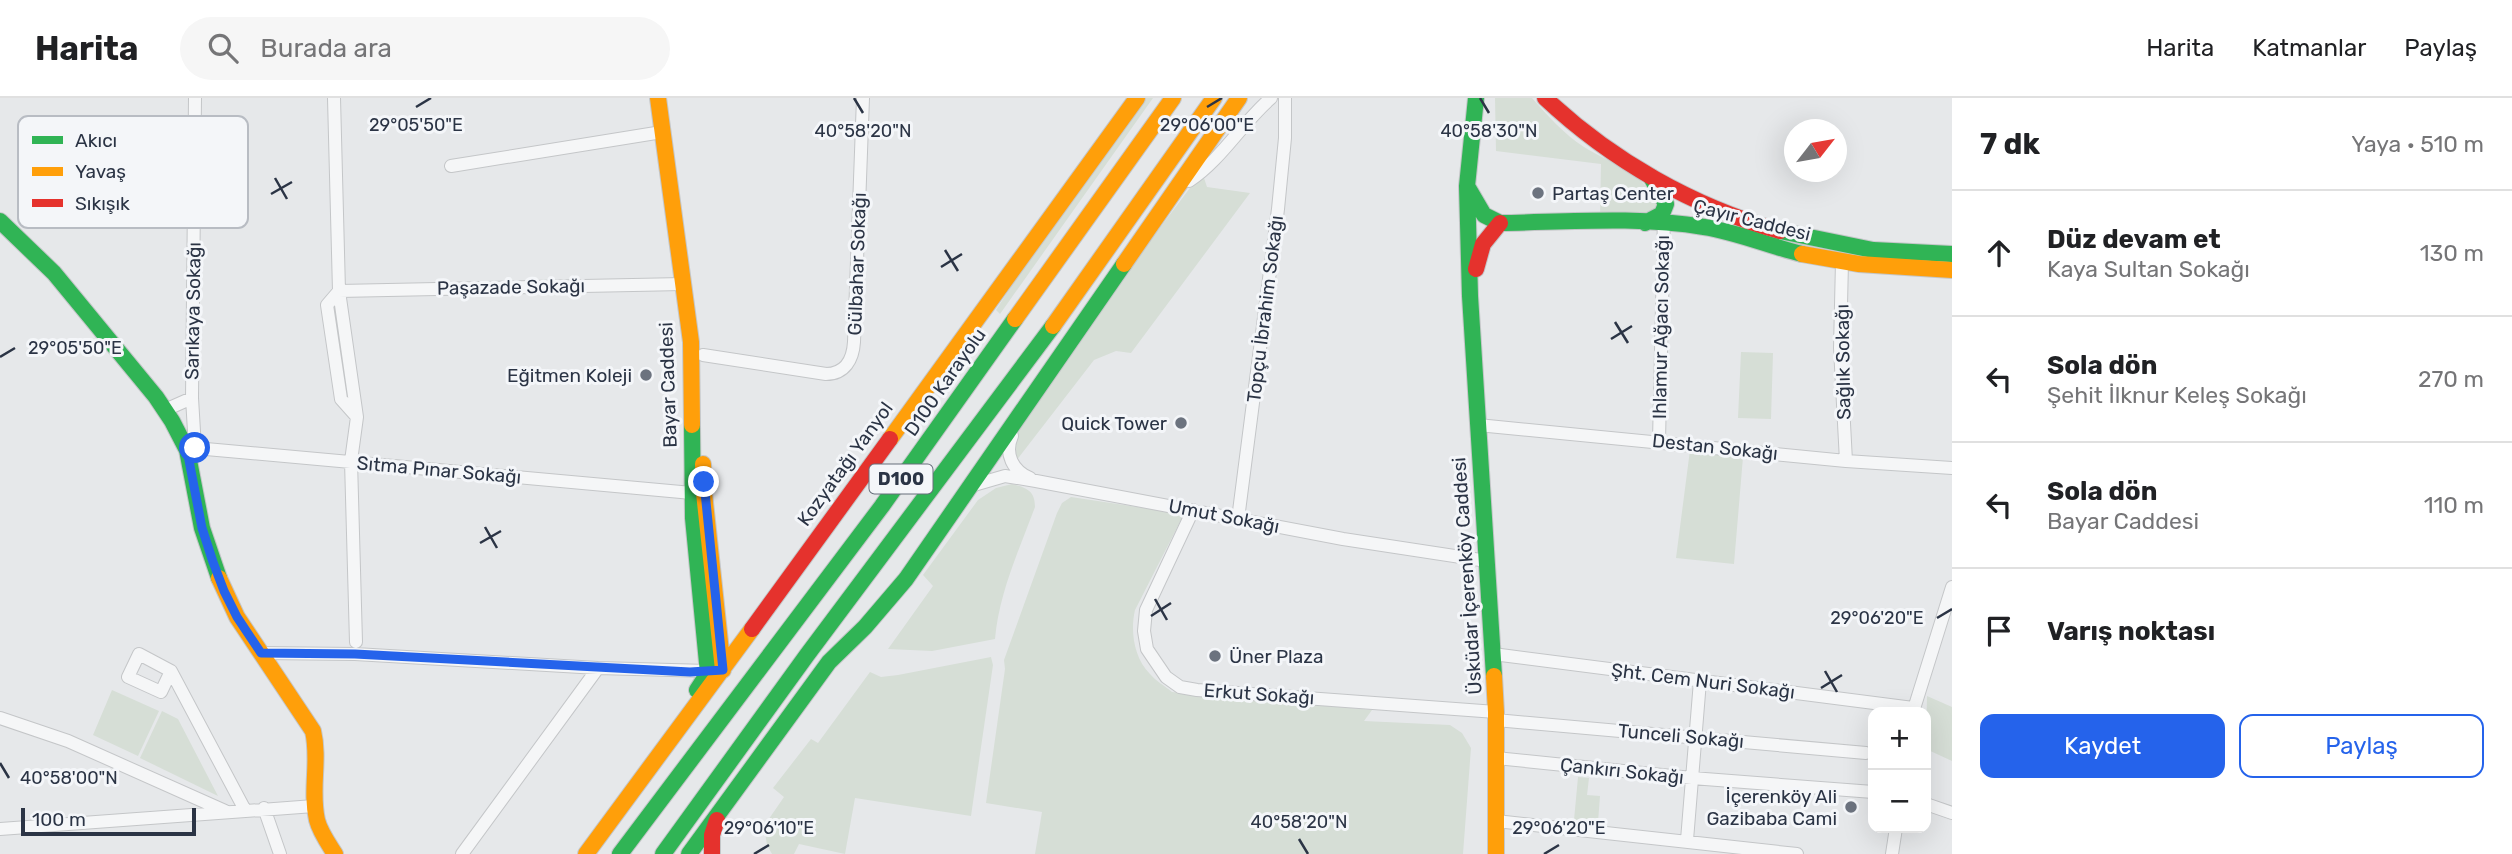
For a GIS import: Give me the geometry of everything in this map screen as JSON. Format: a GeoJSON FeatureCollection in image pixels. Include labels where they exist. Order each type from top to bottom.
{"type":"FeatureCollection","features":[{"type":"Feature","properties":{"kind":"main road","name":"Bayar Caddesi"},"geometry":{"type":"LineString","coordinates":[[658,98],[692,355],[692,493],[715,671]]}},
{"type":"Feature","properties":{"kind":"main road","name":"Bayar Caddesi"},"geometry":{"type":"LineString","coordinates":[[669,98],[703,355],[704,482],[715,671]]}},
{"type":"Feature","properties":{"kind":"main road","name":"Kozyatağı Yanyol"},"geometry":{"type":"LineString","coordinates":[[586,854],[649,766],[669,743],[715,671],[1137,98]]}},
{"type":"Feature","properties":{"kind":"main road","name":"D100 Karayolu"},"geometry":{"type":"LineString","coordinates":[[621,854],[882,506],[1173,98]]}},
{"type":"Feature","properties":{"kind":"main road","name":"D100"},"geometry":{"type":"LineString","coordinates":[[663,854],[807,655],[1072,301],[1214,98]]}},
{"type":"Feature","properties":{"kind":"main road","name":"D100"},"geometry":{"type":"LineString","coordinates":[[689,854],[829,662],[865,627],[906,579],[1239,98]]}},
{"type":"Feature","properties":{"kind":"main road","name":"Üsküdar İçerenköy Caddesi"},"geometry":{"type":"LineString","coordinates":[[1476,98],[1467,186],[1470,296],[1496,716],[1496,854]]}},
{"type":"Feature","properties":{"kind":"main road","name":"Çayır Caddesi"},"geometry":{"type":"LineString","coordinates":[[1545,98],[1586,136],[1649,174],[1704,202],[1758,223],[1801,236],[1861,248],[1952,254]]}},
{"type":"Feature","properties":{"kind":"main road"},"geometry":{"type":"LineString","coordinates":[[1467,186],[1475,203],[1485,215],[1500,223],[1645,223],[1661,216],[1664,218],[1665,199],[1649,174]]}},
{"type":"Feature","properties":{"kind":"main road","name":"Çayır Caddesi"},"geometry":{"type":"LineString","coordinates":[[1664,218],[1842,262],[1952,270]]}},
{"type":"Feature","properties":{"kind":"main road"},"geometry":{"type":"LineString","coordinates":[[0,221],[54,273],[165,410],[191,449],[202,528],[224,591],[237,617],[313,731],[316,744],[314,806],[319,828],[335,854]]}},
{"type":"Feature","properties":{"kind":"main road","name":"Üsküdar İçerenköy Caddesi"},"geometry":{"type":"LineString","coordinates":[[1470,296],[1481,247],[1486,235],[1500,223]]}},
{"type":"Feature","properties":{"kind":"main road"},"geometry":{"type":"LineString","coordinates":[[829,662],[1003,412],[1072,301]]}},
{"type":"Feature","properties":{"kind":"main road"},"geometry":{"type":"LineString","coordinates":[[712,854],[712,835],[719,812]]}},
{"type":"Feature","properties":{"kind":"street","name":"Sarıkaya Sokağı"},"geometry":{"type":"LineString","coordinates":[[195,98],[195,116]]}},
{"type":"Feature","properties":{"kind":"street"},"geometry":{"type":"LineString","coordinates":[[334,98],[338,291],[358,417],[351,461],[356,642]]}},
{"type":"Feature","properties":{"kind":"street","name":"Gülbahar Sokağı"},"geometry":{"type":"LineString","coordinates":[[703,355],[826,374],[840,371],[848,363],[854,342],[863,98]]}},
{"type":"Feature","properties":{"kind":"street"},"geometry":{"type":"LineString","coordinates":[[1177,189],[1202,172],[1256,111],[1271,98]]}},
{"type":"Feature","properties":{"kind":"street","name":"Topçu İbrahim Sokağı"},"geometry":{"type":"LineString","coordinates":[[1238,519],[1278,209],[1285,138],[1285,98]]}},
{"type":"Feature","properties":{"kind":"street"},"geometry":{"type":"LineString","coordinates":[[450,166],[662,132]]}},
{"type":"Feature","properties":{"kind":"street","name":"Ihlamur Ağacı Sokağı"},"geometry":{"type":"LineString","coordinates":[[1659,441],[1664,218]]}},
{"type":"Feature","properties":{"kind":"street","name":"Sarıkaya Sokağı"},"geometry":{"type":"LineString","coordinates":[[191,449],[194,228]]}},
{"type":"Feature","properties":{"kind":"street","name":"Sağlık Sokağı"},"geometry":{"type":"LineString","coordinates":[[1842,262],[1840,348],[1846,461]]}},
{"type":"Feature","properties":{"kind":"street","name":"Paşazade Sokağı"},"geometry":{"type":"LineString","coordinates":[[338,291],[683,284]]}},
{"type":"Feature","properties":{"kind":"street","name":"Sarıkaya Sokağı"},"geometry":{"type":"LineString","coordinates":[[165,410],[192,398]]}},
{"type":"Feature","properties":{"kind":"street"},"geometry":{"type":"LineString","coordinates":[[1021,412],[1009,443],[1009,456],[1022,475],[1036,481]]}},
{"type":"Feature","properties":{"kind":"street","name":"Destan Sokağı"},"geometry":{"type":"LineString","coordinates":[[1478,425],[1846,461],[1952,468]]}},
{"type":"Feature","properties":{"kind":"street","name":"Sıtma Pınar Sokağı"},"geometry":{"type":"LineString","coordinates":[[191,449],[692,493]]}},
{"type":"Feature","properties":{"kind":"street","name":"Umut Sokağı"},"geometry":{"type":"LineString","coordinates":[[965,492],[975,484],[1005,476],[1423,553],[1487,561]]}},
{"type":"Feature","properties":{"kind":"street","name":"Erkut Sokağı"},"geometry":{"type":"LineString","coordinates":[[1193,510],[1146,610],[1144,631],[1147,649],[1157,665],[1166,677],[1180,687],[1496,716]]}},
{"type":"Feature","properties":{"kind":"street"},"geometry":{"type":"LineString","coordinates":[[1914,707],[1952,587]]}},
{"type":"Feature","properties":{"kind":"street"},"geometry":{"type":"LineString","coordinates":[[261,653],[355,654],[598,668],[715,671]]}},
{"type":"Feature","properties":{"kind":"street","name":"Şht. Cem Nuri Sokağı"},"geometry":{"type":"LineString","coordinates":[[1493,654],[1891,707]]}},
{"type":"Feature","properties":{"kind":"street"},"geometry":{"type":"LineString","coordinates":[[462,854],[598,668]]}},
{"type":"Feature","properties":{"kind":"street"},"geometry":{"type":"LineString","coordinates":[[171,671],[245,810]]}},
{"type":"Feature","properties":{"kind":"street"},"geometry":{"type":"LineString","coordinates":[[1687,841],[1700,681]]}},
{"type":"Feature","properties":{"kind":"street","name":"Tunceli Sokağı"},"geometry":{"type":"LineString","coordinates":[[1496,716],[1866,753]]}},
{"type":"Feature","properties":{"kind":"street"},"geometry":{"type":"LineString","coordinates":[[0,718],[68,741],[228,813]]}},
{"type":"Feature","properties":{"kind":"street","name":"Çankırı Sokağı"},"geometry":{"type":"LineString","coordinates":[[1496,758],[1692,778],[1868,792]]}},
{"type":"Feature","properties":{"kind":"street"},"geometry":{"type":"LineString","coordinates":[[0,829],[314,806]]}},
{"type":"Feature","properties":{"kind":"street"},"geometry":{"type":"LineString","coordinates":[[1931,806],[1952,813]]}},
{"type":"Feature","properties":{"kind":"street"},"geometry":{"type":"LineString","coordinates":[[264,808],[279,854]]}},
{"type":"Feature","properties":{"kind":"street"},"geometry":{"type":"LineString","coordinates":[[1496,821],[1797,854]]}},
{"type":"Feature","properties":{"kind":"street"},"geometry":{"type":"LineString","coordinates":[[1892,854],[1895,833]]}},
{"type":"Feature","properties":{"kind":"shaded area"},"geometry":{"type":"Polygon","coordinates":[[[1146,98],[1153,98],[1000,314],[996,310],[1018,276],[1146,98]]]}},
{"type":"Feature","properties":{"kind":"shaded area"},"geometry":{"type":"Polygon","coordinates":[[[1495,98],[1532,98],[1577,142],[1628,170],[1644,185],[1659,208],[1652,213],[1600,219],[1601,164],[1496,151],[1495,98]]]}},
{"type":"Feature","properties":{"kind":"shaded area"},"geometry":{"type":"Polygon","coordinates":[[[1202,172],[1207,187],[1250,193],[1131,353],[1116,351],[1094,360],[1016,461],[1009,443],[1021,412],[1202,172]]]}},
{"type":"Feature","properties":{"kind":"shaded area"},"geometry":{"type":"Polygon","coordinates":[[[1741,352],[1773,353],[1771,419],[1738,418],[1741,352]]]}},
{"type":"Feature","properties":{"kind":"shaded area"},"geometry":{"type":"Polygon","coordinates":[[[1690,450],[1743,457],[1734,564],[1676,558],[1690,450]]]}},
{"type":"Feature","properties":{"kind":"shaded area"},"geometry":{"type":"Polygon","coordinates":[[[1012,484],[1029,491],[1034,497],[1035,507],[1005,588],[995,639],[932,651],[888,649],[933,586],[923,575],[978,500],[996,488],[1012,484]]]}},
{"type":"Feature","properties":{"kind":"shaded area"},"geometry":{"type":"Polygon","coordinates":[[[1071,497],[1184,514],[1135,610],[1134,618],[1133,635],[1140,660],[1152,677],[1172,692],[1372,710],[1364,721],[1450,725],[1462,733],[1471,748],[1463,854],[1035,854],[1042,812],[986,803],[1005,669],[1004,660],[1057,513],[1062,503],[1071,497]]]}},
{"type":"Feature","properties":{"kind":"shaded area"},"geometry":{"type":"Polygon","coordinates":[[[991,657],[993,665],[971,816],[855,798],[845,854],[799,844],[794,854],[772,854],[767,845],[764,826],[784,797],[773,788],[811,739],[818,743],[870,672],[881,677],[898,675],[991,657]]]}},
{"type":"Feature","properties":{"kind":"shaded area"},"geometry":{"type":"Polygon","coordinates":[[[112,690],[159,711],[138,756],[93,735],[112,690]]]}},
{"type":"Feature","properties":{"kind":"shaded area"},"geometry":{"type":"Polygon","coordinates":[[[1927,696],[1952,707],[1952,761],[1931,751],[1931,707],[1927,707],[1927,696]]]}},
{"type":"Feature","properties":{"kind":"shaded area"},"geometry":{"type":"Polygon","coordinates":[[[162,711],[178,719],[218,796],[140,758],[162,711]]]}},
{"type":"Feature","properties":{"kind":"shaded area"},"geometry":{"type":"Polygon","coordinates":[[[1578,777],[1589,778],[1587,795],[1600,796],[1598,822],[1574,820],[1578,777]]]}},
{"type":"Feature","properties":{"kind":"traffic: fast"},"geometry":{"type":"LineString","coordinates":[[1476,98],[1467,186],[1484,215],[1500,223],[1602,220],[1679,224],[1729,232],[1802,254]]}},
{"type":"Feature","properties":{"kind":"traffic: fast"},"geometry":{"type":"LineString","coordinates":[[1645,223],[1662,214],[1666,204],[1651,177]]}},
{"type":"Feature","properties":{"kind":"traffic: fast"},"geometry":{"type":"LineString","coordinates":[[1467,186],[1470,296],[1494,676]]}},
{"type":"Feature","properties":{"kind":"traffic: fast"},"geometry":{"type":"LineString","coordinates":[[0,221],[54,273],[156,397],[172,421],[187,450],[202,528],[219,578]]}},
{"type":"Feature","properties":{"kind":"traffic: fast"},"geometry":{"type":"LineString","coordinates":[[1780,231],[1873,250],[1952,254]]}},
{"type":"Feature","properties":{"kind":"traffic: fast"},"geometry":{"type":"LineString","coordinates":[[689,854],[829,662],[865,627],[906,579],[1124,264]]}},
{"type":"Feature","properties":{"kind":"traffic: fast"},"geometry":{"type":"LineString","coordinates":[[620,854],[882,506],[1015,319]]}},
{"type":"Feature","properties":{"kind":"traffic: fast"},"geometry":{"type":"LineString","coordinates":[[663,854],[807,655],[1053,326]]}},
{"type":"Feature","properties":{"kind":"traffic: fast"},"geometry":{"type":"LineString","coordinates":[[692,425],[693,518],[708,673],[697,690]]}},
{"type":"Feature","properties":{"kind":"traffic: slow"},"geometry":{"type":"LineString","coordinates":[[658,98],[691,342],[692,425]]}},
{"type":"Feature","properties":{"kind":"traffic: slow"},"geometry":{"type":"LineString","coordinates":[[890,439],[1137,98]]}},
{"type":"Feature","properties":{"kind":"traffic: slow"},"geometry":{"type":"LineString","coordinates":[[1015,319],[1173,98]]}},
{"type":"Feature","properties":{"kind":"traffic: slow"},"geometry":{"type":"LineString","coordinates":[[1053,326],[1214,98]]}},
{"type":"Feature","properties":{"kind":"traffic: slow"},"geometry":{"type":"LineString","coordinates":[[1124,264],[1239,98]]}},
{"type":"Feature","properties":{"kind":"traffic: slow"},"geometry":{"type":"LineString","coordinates":[[1802,254],[1859,264],[1952,270]]}},
{"type":"Feature","properties":{"kind":"traffic: slow"},"geometry":{"type":"LineString","coordinates":[[703,464],[723,670]]}},
{"type":"Feature","properties":{"kind":"traffic: slow"},"geometry":{"type":"LineString","coordinates":[[219,578],[237,617],[313,731],[316,753],[315,809],[322,833],[335,854]]}},
{"type":"Feature","properties":{"kind":"traffic: slow"},"geometry":{"type":"LineString","coordinates":[[586,854],[752,629]]}},
{"type":"Feature","properties":{"kind":"traffic: slow"},"geometry":{"type":"LineString","coordinates":[[1494,676],[1496,854]]}},
{"type":"Feature","properties":{"kind":"traffic: jam"},"geometry":{"type":"LineString","coordinates":[[1545,98],[1597,142],[1655,179],[1716,209],[1780,231]]}},
{"type":"Feature","properties":{"kind":"traffic: jam"},"geometry":{"type":"LineString","coordinates":[[1476,269],[1483,244],[1500,223]]}},
{"type":"Feature","properties":{"kind":"traffic: jam"},"geometry":{"type":"LineString","coordinates":[[752,629],[890,439]]}},
{"type":"Feature","properties":{"kind":"traffic: jam"},"geometry":{"type":"LineString","coordinates":[[712,854],[712,835],[717,820]]}},
{"type":"Feature","properties":{"kind":"place","name":"Partaş Center"},"geometry":{"type":"Point","coordinates":[1538,193]}},
{"type":"Feature","properties":{"kind":"place","name":"Eğitmen Koleji"},"geometry":{"type":"Point","coordinates":[646,375]}},
{"type":"Feature","properties":{"kind":"place","name":"Quick Tower"},"geometry":{"type":"Point","coordinates":[1181,423]}},
{"type":"Feature","properties":{"kind":"place","name":"Üner Plaza"},"geometry":{"type":"Point","coordinates":[1215,656]}},
{"type":"Feature","properties":{"kind":"place","name":"İçerenköy Ali Gazibaba Cami"},"geometry":{"type":"Point","coordinates":[1851,807]}},
{"type":"Feature","properties":{"kind":"route"},"geometry":{"type":"LineString","coordinates":[[195,448],[187,450],[202,528],[224,591],[237,617],[261,653],[355,654],[690,672],[723,670],[704,482]]}}]}
